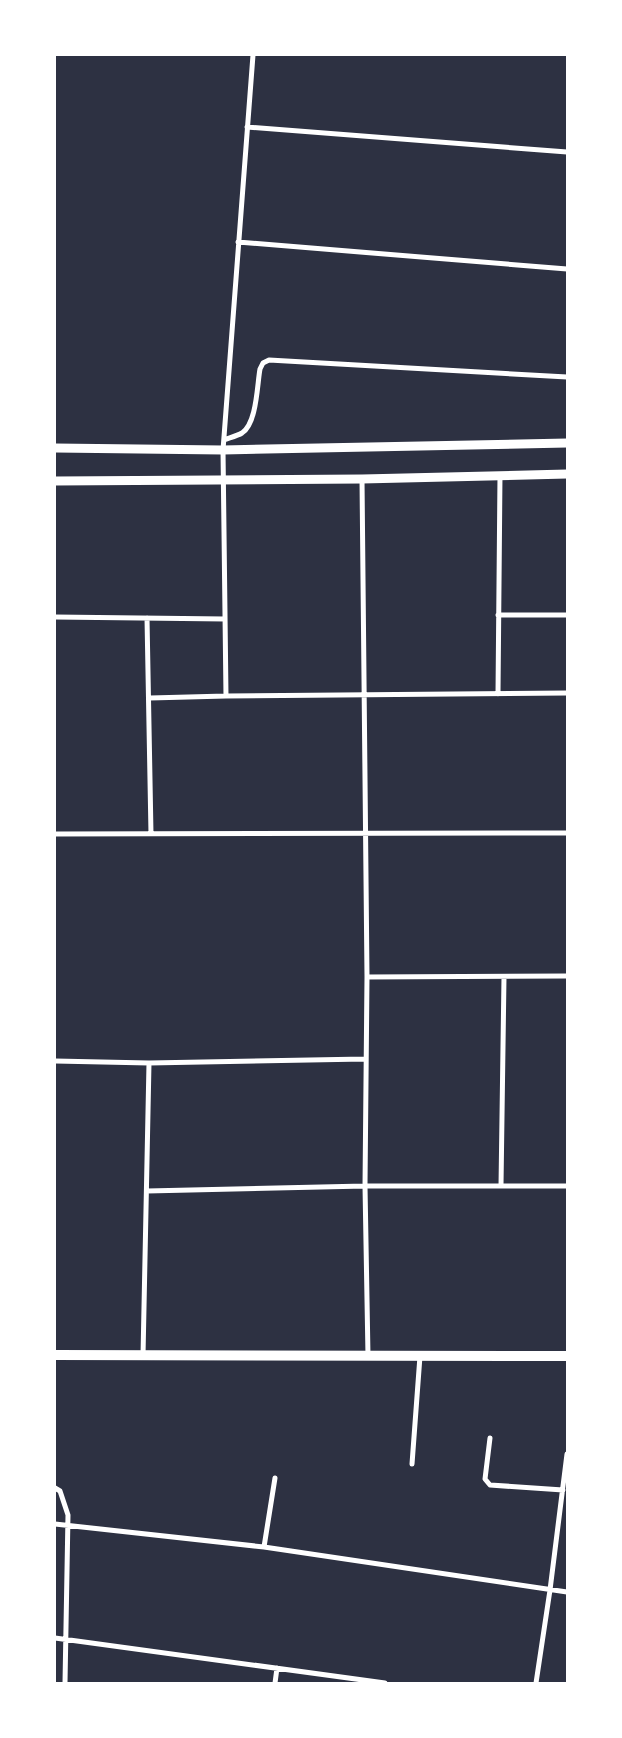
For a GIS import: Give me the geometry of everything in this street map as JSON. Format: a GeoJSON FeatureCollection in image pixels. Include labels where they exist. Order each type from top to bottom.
{"type":"FeatureCollection","features":[{"type":"Feature","properties":{"kind":"main road"},"geometry":{"type":"LineString","coordinates":[[55,1355],[567,1356]]}},
{"type":"Feature","properties":{"kind":"street"},"geometry":{"type":"LineString","coordinates":[[226,696],[223,445],[253,55]]}},
{"type":"Feature","properties":{"kind":"street"},"geometry":{"type":"LineString","coordinates":[[247,127],[567,152]]}},
{"type":"Feature","properties":{"kind":"street"},"geometry":{"type":"LineString","coordinates":[[238,242],[567,268]]}},
{"type":"Feature","properties":{"kind":"street"},"geometry":{"type":"LineString","coordinates":[[223,445],[249,427],[253,415],[260,369],[264,363],[270,360],[567,377]]}},
{"type":"Feature","properties":{"kind":"street"},"geometry":{"type":"LineString","coordinates":[[55,448],[567,443]]}},
{"type":"Feature","properties":{"kind":"street"},"geometry":{"type":"LineString","coordinates":[[55,480],[362,479],[567,474]]}},
{"type":"Feature","properties":{"kind":"street"},"geometry":{"type":"LineString","coordinates":[[498,694],[500,475]]}},
{"type":"Feature","properties":{"kind":"street"},"geometry":{"type":"LineString","coordinates":[[362,479],[366,978],[365,1186],[368,1356]]}},
{"type":"Feature","properties":{"kind":"street"},"geometry":{"type":"LineString","coordinates":[[498,615],[567,615]]}},
{"type":"Feature","properties":{"kind":"street"},"geometry":{"type":"LineString","coordinates":[[55,617],[225,619]]}},
{"type":"Feature","properties":{"kind":"street"},"geometry":{"type":"LineString","coordinates":[[147,618],[150,698],[151,834]]}},
{"type":"Feature","properties":{"kind":"street"},"geometry":{"type":"LineString","coordinates":[[150,698],[567,693]]}},
{"type":"Feature","properties":{"kind":"street"},"geometry":{"type":"LineString","coordinates":[[55,834],[567,834]]}},
{"type":"Feature","properties":{"kind":"street"},"geometry":{"type":"LineString","coordinates":[[366,978],[567,976]]}},
{"type":"Feature","properties":{"kind":"street"},"geometry":{"type":"LineString","coordinates":[[501,1186],[504,977]]}},
{"type":"Feature","properties":{"kind":"street"},"geometry":{"type":"LineString","coordinates":[[55,1061],[149,1063],[365,1058]]}},
{"type":"Feature","properties":{"kind":"street"},"geometry":{"type":"LineString","coordinates":[[143,1356],[149,1063]]}},
{"type":"Feature","properties":{"kind":"street"},"geometry":{"type":"LineString","coordinates":[[147,1191],[365,1186],[567,1186]]}},
{"type":"Feature","properties":{"kind":"street"},"geometry":{"type":"LineString","coordinates":[[412,1464],[420,1356]]}},
{"type":"Feature","properties":{"kind":"street"},"geometry":{"type":"LineString","coordinates":[[490,1438],[485,1479],[490,1485],[562,1490]]}},
{"type":"Feature","properties":{"kind":"street"},"geometry":{"type":"LineString","coordinates":[[536,1683],[567,1454]]}},
{"type":"Feature","properties":{"kind":"street"},"geometry":{"type":"LineString","coordinates":[[264,1547],[275,1478]]}},
{"type":"Feature","properties":{"kind":"street"},"geometry":{"type":"LineString","coordinates":[[55,1488],[60,1491],[68,1515],[65,1683]]}},
{"type":"Feature","properties":{"kind":"street"},"geometry":{"type":"LineString","coordinates":[[55,1524],[264,1547],[567,1592]]}},
{"type":"Feature","properties":{"kind":"street"},"geometry":{"type":"LineString","coordinates":[[55,1638],[385,1683]]}},
{"type":"Feature","properties":{"kind":"street"},"geometry":{"type":"LineString","coordinates":[[275,1683],[277,1668]]}}]}
